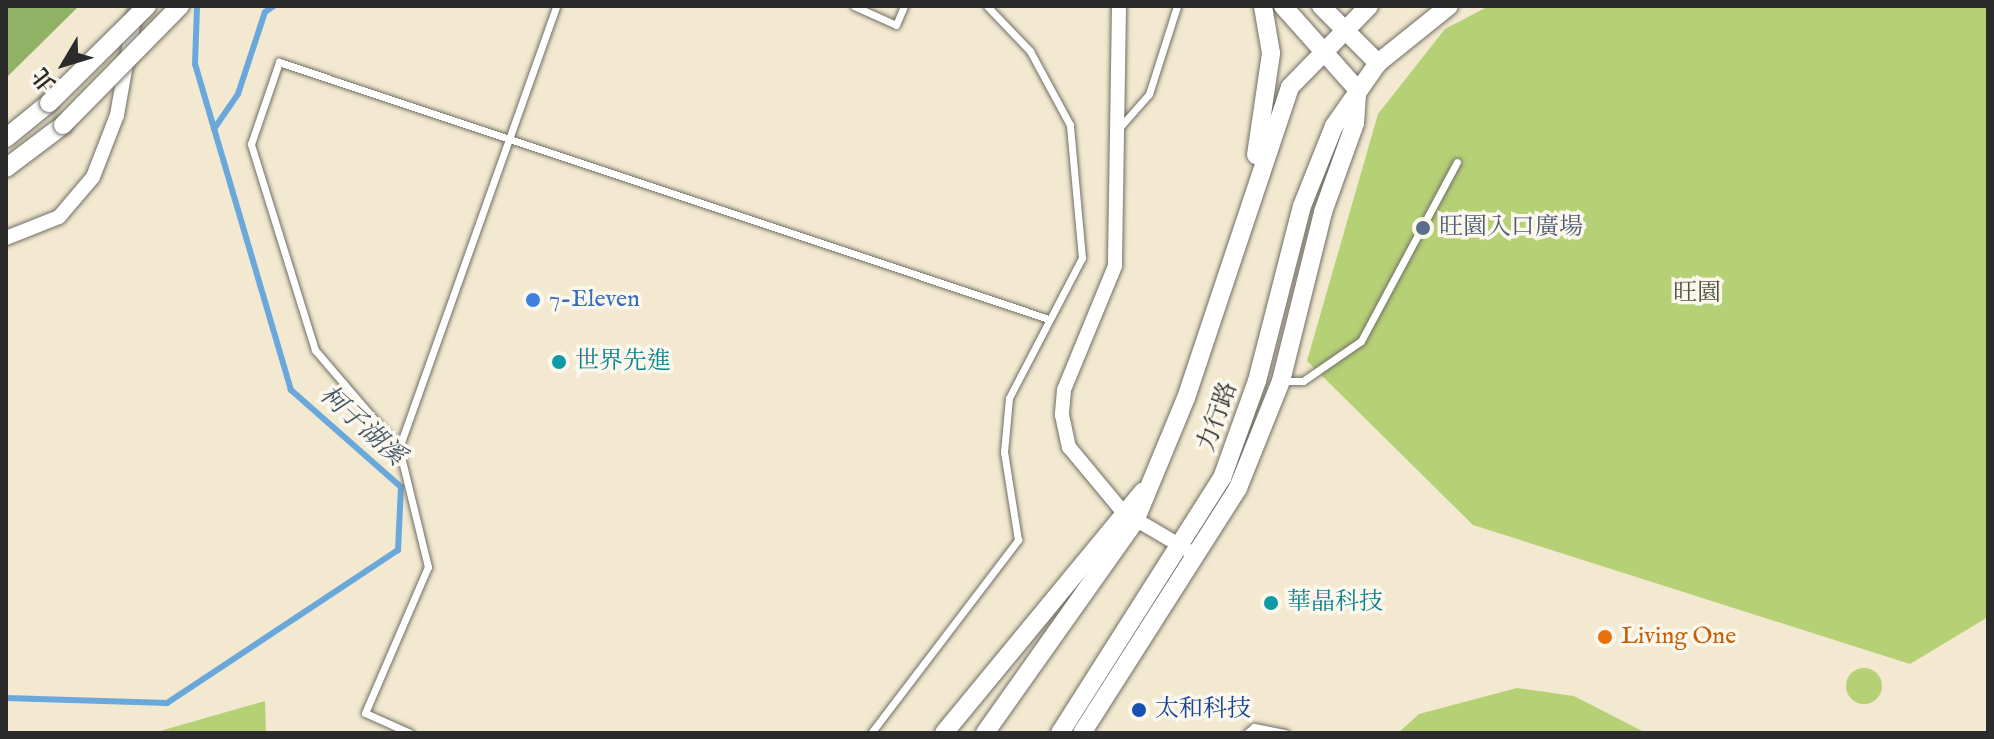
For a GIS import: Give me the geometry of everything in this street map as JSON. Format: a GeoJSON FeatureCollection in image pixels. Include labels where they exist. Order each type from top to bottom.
{"type":"FeatureCollection","features":[{"type":"Feature","properties":{"kind":"street"},"geometry":{"type":"LineString","coordinates":[[6,238],[59,217],[93,177],[117,115],[135,6]]}},
{"type":"Feature","properties":{"kind":"street"},"geometry":{"type":"LineString","coordinates":[[6,138],[49,103],[147,6]]}},
{"type":"Feature","properties":{"kind":"street"},"geometry":{"type":"LineString","coordinates":[[6,168],[63,125],[180,6]]}},
{"type":"Feature","properties":{"kind":"street"},"geometry":{"type":"LineString","coordinates":[[1119,6],[1120,127],[1115,266],[1064,390],[1062,415],[1069,447],[1129,516],[1190,551]]}},
{"type":"Feature","properties":{"kind":"street"},"geometry":{"type":"LineString","coordinates":[[1239,228],[1267,107],[1271,53],[1263,6]]}},
{"type":"Feature","properties":{"kind":"street"},"geometry":{"type":"LineString","coordinates":[[1283,6],[1319,53],[1357,89]]}},
{"type":"Feature","properties":{"kind":"street"},"geometry":{"type":"LineString","coordinates":[[1321,6],[1378,63]]}},
{"type":"Feature","properties":{"kind":"street","name":"力行路"},"geometry":{"type":"LineString","coordinates":[[985,733],[1151,485],[1186,398],[1239,228],[1290,87],[1319,53],[1369,6]]}},
{"type":"Feature","properties":{"kind":"street","name":"力行路"},"geometry":{"type":"LineString","coordinates":[[1082,733],[1190,551],[1222,478],[1257,381],[1302,206],[1357,89],[1378,63],[1449,6]]}},
{"type":"Feature","properties":{"kind":"street","name":"力行路"},"geometry":{"type":"LineString","coordinates":[[1060,733],[1238,488],[1281,381],[1323,212],[1355,123],[1357,89]]}},
{"type":"Feature","properties":{"kind":"street","name":"力行路"},"geometry":{"type":"LineString","coordinates":[[944,733],[1129,516]]}},
{"type":"Feature","properties":{"kind":"lane"},"geometry":{"type":"LineString","coordinates":[[399,448],[556,6]]}},
{"type":"Feature","properties":{"kind":"lane"},"geometry":{"type":"LineString","coordinates":[[854,6],[896,25],[904,6]]}},
{"type":"Feature","properties":{"kind":"lane"},"geometry":{"type":"LineString","coordinates":[[871,733],[1018,540],[1004,452],[1009,398],[1046,318],[1082,258],[1070,125],[1030,51],[987,6]]}},
{"type":"Feature","properties":{"kind":"lane"},"geometry":{"type":"LineString","coordinates":[[1120,127],[1149,94],[1177,6]]}},
{"type":"Feature","properties":{"kind":"lane"},"geometry":{"type":"LineString","coordinates":[[410,733],[365,713],[428,567],[399,448],[315,350],[251,144],[279,62],[1046,318]]}},
{"type":"Feature","properties":{"kind":"lane"},"geometry":{"type":"LineString","coordinates":[[1281,381],[1303,381],[1361,341],[1457,162]]}},
{"type":"Feature","properties":{"kind":"lane"},"geometry":{"type":"LineString","coordinates":[[1247,733],[1254,727],[1285,733]]}},
{"type":"Feature","properties":{"kind":"green space"},"geometry":{"type":"Polygon","coordinates":[[[6,6],[79,6],[6,78],[6,6]]]}},
{"type":"Feature","properties":{"kind":"green space","name":"旺園"},"geometry":{"type":"Polygon","coordinates":[[[1489,6],[1988,6],[1988,617],[1910,664],[1473,525],[1307,361],[1378,114],[1445,29],[1489,6]]]}},
{"type":"Feature","properties":{"kind":"green space"},"geometry":{"type":"Polygon","coordinates":[[[1864,668],[1877,673],[1882,686],[1877,699],[1864,704],[1851,699],[1846,686],[1851,673],[1864,668]]]}},
{"type":"Feature","properties":{"kind":"green space"},"geometry":{"type":"Polygon","coordinates":[[[1517,688],[1574,696],[1646,733],[1398,733],[1419,714],[1517,688]]]}},
{"type":"Feature","properties":{"kind":"green space"},"geometry":{"type":"Polygon","coordinates":[[[265,701],[266,733],[153,733],[265,701]]]}},
{"type":"Feature","properties":{"kind":"waterway","name":"柯子湖溪"},"geometry":{"type":"LineString","coordinates":[[6,698],[167,703],[398,550],[401,487],[291,390],[195,64],[197,6]]}},
{"type":"Feature","properties":{"kind":"waterway"},"geometry":{"type":"LineString","coordinates":[[214,129],[238,94],[265,12],[274,6]]}},
{"type":"Feature","properties":{"kind":"place","name":"旺園入口廣場"},"geometry":{"type":"Point","coordinates":[1423,228]}},
{"type":"Feature","properties":{"kind":"place","name":"7-Eleven"},"geometry":{"type":"Point","coordinates":[533,300]}},
{"type":"Feature","properties":{"kind":"place","name":"世界先進"},"geometry":{"type":"Point","coordinates":[559,362]}},
{"type":"Feature","properties":{"kind":"place","name":"華晶科技"},"geometry":{"type":"Point","coordinates":[1271,603]}},
{"type":"Feature","properties":{"kind":"place","name":"Living One"},"geometry":{"type":"Point","coordinates":[1605,637]}},
{"type":"Feature","properties":{"kind":"place","name":"太和科技"},"geometry":{"type":"Point","coordinates":[1139,710]}}]}
